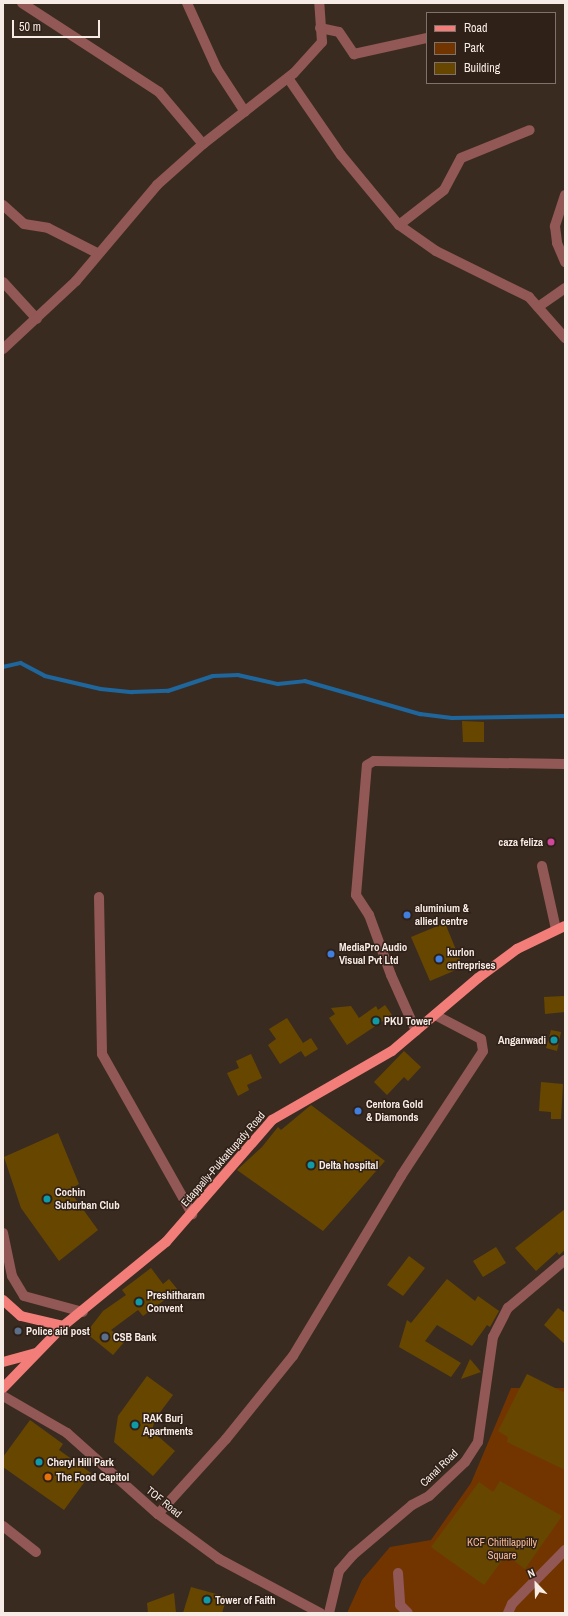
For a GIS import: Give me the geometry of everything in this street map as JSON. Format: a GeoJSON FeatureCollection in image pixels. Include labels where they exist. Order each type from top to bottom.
{"type":"FeatureCollection","features":[{"type":"Feature","properties":{"kind":"main road","name":"Edappally-Pukkattupady Road"},"geometry":{"type":"LineString","coordinates":[[3,1388],[63,1326],[84,1312],[166,1242],[192,1214],[272,1120],[392,1052],[435,1015],[517,950],[561,928]]}},
{"type":"Feature","properties":{"kind":"main road"},"geometry":{"type":"LineString","coordinates":[[3,1300],[21,1316],[63,1326]]}},
{"type":"Feature","properties":{"kind":"main road"},"geometry":{"type":"LineString","coordinates":[[3,1362],[36,1353]]}},
{"type":"Feature","properties":{"kind":"street"},"geometry":{"type":"LineString","coordinates":[[22,3],[159,92],[203,144]]}},
{"type":"Feature","properties":{"kind":"street"},"geometry":{"type":"LineString","coordinates":[[188,3],[217,69],[245,112]]}},
{"type":"Feature","properties":{"kind":"street"},"geometry":{"type":"LineString","coordinates":[[3,349],[37,319],[76,281],[97,253],[158,185],[203,144],[288,78],[322,42],[320,28],[320,3]]}},
{"type":"Feature","properties":{"kind":"street"},"geometry":{"type":"LineString","coordinates":[[320,28],[339,32],[354,54],[426,38]]}},
{"type":"Feature","properties":{"kind":"street"},"geometry":{"type":"LineString","coordinates":[[288,78],[341,155],[399,225],[436,251],[530,297],[565,338]]}},
{"type":"Feature","properties":{"kind":"street"},"geometry":{"type":"LineString","coordinates":[[399,225],[444,190],[461,158],[530,130]]}},
{"type":"Feature","properties":{"kind":"street"},"geometry":{"type":"LineString","coordinates":[[565,196],[555,226],[557,243],[565,262]]}},
{"type":"Feature","properties":{"kind":"street"},"geometry":{"type":"LineString","coordinates":[[3,205],[24,224],[48,228],[97,253]]}},
{"type":"Feature","properties":{"kind":"street"},"geometry":{"type":"LineString","coordinates":[[3,282],[37,319]]}},
{"type":"Feature","properties":{"kind":"street"},"geometry":{"type":"LineString","coordinates":[[538,307],[565,288]]}},
{"type":"Feature","properties":{"kind":"street"},"geometry":{"type":"LineString","coordinates":[[416,1031],[391,975],[369,914],[356,895],[367,764],[374,760],[565,764]]}},
{"type":"Feature","properties":{"kind":"street"},"geometry":{"type":"LineString","coordinates":[[542,866],[561,928]]}},
{"type":"Feature","properties":{"kind":"street"},"geometry":{"type":"LineString","coordinates":[[99,897],[102,1054],[192,1214]]}},
{"type":"Feature","properties":{"kind":"street"},"geometry":{"type":"LineString","coordinates":[[158,1514],[226,1439],[293,1356],[401,1176],[483,1051],[481,1038],[435,1015]]}},
{"type":"Feature","properties":{"kind":"street"},"geometry":{"type":"LineString","coordinates":[[3,1233],[12,1276],[24,1296],[84,1312]]}},
{"type":"Feature","properties":{"kind":"street","name":"Canal Road"},"geometry":{"type":"LineString","coordinates":[[329,1613],[339,1571],[349,1560],[412,1505],[429,1496],[465,1462],[478,1442],[493,1337],[508,1308],[565,1260]]}},
{"type":"Feature","properties":{"kind":"street","name":"TOF Road"},"geometry":{"type":"LineString","coordinates":[[3,1396],[67,1433],[158,1514],[219,1559],[320,1613]]}},
{"type":"Feature","properties":{"kind":"street"},"geometry":{"type":"LineString","coordinates":[[3,1526],[36,1552]]}},
{"type":"Feature","properties":{"kind":"street"},"geometry":{"type":"LineString","coordinates":[[508,1613],[512,1604],[565,1550]]}},
{"type":"Feature","properties":{"kind":"street"},"geometry":{"type":"LineString","coordinates":[[398,1573],[400,1605],[408,1613]]}},
{"type":"Feature","properties":{"kind":"green space","name":"KCF Chittilappilly Square"},"geometry":{"type":"Polygon","coordinates":[[[511,1388],[565,1388],[565,1613],[347,1613],[362,1580],[390,1547],[431,1540],[471,1483],[511,1388]]]}},
{"type":"Feature","properties":{"kind":"building"},"geometry":{"type":"Polygon","coordinates":[[[462,721],[484,722],[484,742],[463,742],[462,721]]]}},
{"type":"Feature","properties":{"kind":"building"},"geometry":{"type":"Polygon","coordinates":[[[445,923],[463,967],[430,981],[411,937],[445,923]]]}},
{"type":"Feature","properties":{"kind":"building"},"geometry":{"type":"Polygon","coordinates":[[[564,996],[565,1012],[545,1014],[544,997],[564,996]]]}},
{"type":"Feature","properties":{"kind":"building"},"geometry":{"type":"Polygon","coordinates":[[[385,1005],[392,1015],[347,1045],[329,1018],[335,1014],[331,1008],[351,1006],[359,1018],[376,1006],[378,1010],[385,1005]]]}},
{"type":"Feature","properties":{"kind":"building"},"geometry":{"type":"Polygon","coordinates":[[[287,1018],[303,1043],[311,1038],[318,1049],[305,1057],[301,1051],[280,1064],[268,1045],[276,1039],[269,1029],[287,1018]]]}},
{"type":"Feature","properties":{"kind":"building","name":"Anganwadi"},"geometry":{"type":"Polygon","coordinates":[[[551,1030],[561,1032],[557,1051],[546,1048],[551,1030]]]}},
{"type":"Feature","properties":{"kind":"building"},"geometry":{"type":"Polygon","coordinates":[[[404,1051],[421,1067],[408,1081],[404,1077],[387,1095],[374,1082],[404,1051]]]}},
{"type":"Feature","properties":{"kind":"building"},"geometry":{"type":"Polygon","coordinates":[[[251,1054],[262,1078],[247,1085],[249,1090],[238,1096],[227,1073],[239,1068],[236,1061],[251,1054]]]}},
{"type":"Feature","properties":{"kind":"building"},"geometry":{"type":"Polygon","coordinates":[[[541,1082],[563,1084],[561,1119],[551,1119],[551,1112],[539,1111],[541,1082]]]}},
{"type":"Feature","properties":{"kind":"building","name":"Delta hospital"},"geometry":{"type":"Polygon","coordinates":[[[311,1105],[385,1161],[323,1231],[237,1170],[262,1147],[278,1127],[281,1130],[311,1105]]]}},
{"type":"Feature","properties":{"kind":"building","name":"Cochin Suburban Club"},"geometry":{"type":"Polygon","coordinates":[[[58,1133],[79,1184],[69,1190],[98,1230],[59,1261],[21,1208],[4,1157],[58,1133]]]}},
{"type":"Feature","properties":{"kind":"building"},"geometry":{"type":"Polygon","coordinates":[[[565,1209],[565,1250],[559,1255],[557,1252],[536,1271],[515,1248],[565,1209]]]}},
{"type":"Feature","properties":{"kind":"building"},"geometry":{"type":"Polygon","coordinates":[[[496,1247],[506,1263],[483,1277],[473,1261],[496,1247]]]}},
{"type":"Feature","properties":{"kind":"building"},"geometry":{"type":"Polygon","coordinates":[[[409,1256],[425,1268],[403,1296],[387,1285],[409,1256]]]}},
{"type":"Feature","properties":{"kind":"building","name":"Preshitharam Convent"},"geometry":{"type":"Polygon","coordinates":[[[151,1268],[163,1284],[169,1279],[178,1290],[143,1316],[138,1310],[111,1330],[125,1341],[113,1355],[86,1333],[103,1311],[126,1295],[122,1290],[151,1268]]]}},
{"type":"Feature","properties":{"kind":"building"},"geometry":{"type":"Polygon","coordinates":[[[447,1279],[475,1301],[478,1296],[499,1311],[490,1327],[487,1325],[472,1346],[437,1325],[425,1341],[461,1363],[451,1377],[399,1347],[407,1320],[411,1323],[447,1279]]]}},
{"type":"Feature","properties":{"kind":"building"},"geometry":{"type":"Polygon","coordinates":[[[558,1308],[565,1313],[565,1344],[544,1325],[558,1308]]]}},
{"type":"Feature","properties":{"kind":"building"},"geometry":{"type":"Polygon","coordinates":[[[470,1359],[481,1372],[461,1379],[470,1359]]]}},
{"type":"Feature","properties":{"kind":"building"},"geometry":{"type":"Polygon","coordinates":[[[527,1374],[565,1393],[565,1470],[507,1442],[508,1437],[498,1431],[527,1374]]]}},
{"type":"Feature","properties":{"kind":"building","name":"RAK Burj Apartments"},"geometry":{"type":"Polygon","coordinates":[[[147,1376],[173,1395],[155,1419],[152,1431],[175,1451],[153,1476],[114,1442],[118,1416],[147,1376]]]}},
{"type":"Feature","properties":{"kind":"building","name":"Cheryl Hill Park"},"geometry":{"type":"Polygon","coordinates":[[[30,1420],[63,1444],[59,1450],[91,1473],[64,1510],[3,1467],[3,1457],[30,1420]]]}},
{"type":"Feature","properties":{"kind":"building"},"geometry":{"type":"Polygon","coordinates":[[[500,1481],[562,1516],[525,1569],[506,1555],[484,1585],[431,1547],[479,1482],[493,1492],[500,1481]]]}},
{"type":"Feature","properties":{"kind":"building","name":"Tower of Faith"},"geometry":{"type":"Polygon","coordinates":[[[191,1587],[227,1597],[222,1613],[183,1613],[191,1587]]]}},
{"type":"Feature","properties":{"kind":"building"},"geometry":{"type":"Polygon","coordinates":[[[174,1593],[176,1613],[148,1613],[147,1603],[174,1593]]]}},
{"type":"Feature","properties":{"kind":"waterway"},"geometry":{"type":"LineString","coordinates":[[3,667],[21,663],[45,676],[101,689],[132,692],[168,691],[213,676],[238,675],[278,684],[305,681],[420,714],[452,718],[565,716]]}},
{"type":"Feature","properties":{"kind":"place","name":"caza feliza"},"geometry":{"type":"Point","coordinates":[551,842]}},
{"type":"Feature","properties":{"kind":"place","name":"aluminium & allied centre"},"geometry":{"type":"Point","coordinates":[407,915]}},
{"type":"Feature","properties":{"kind":"place","name":"MediaPro Audio Visual Pvt Ltd"},"geometry":{"type":"Point","coordinates":[331,954]}},
{"type":"Feature","properties":{"kind":"place","name":"kurlon entreprises"},"geometry":{"type":"Point","coordinates":[439,959]}},
{"type":"Feature","properties":{"kind":"place","name":"PKU Tower"},"geometry":{"type":"Point","coordinates":[376,1021]}},
{"type":"Feature","properties":{"kind":"place","name":"Anganwadi"},"geometry":{"type":"Point","coordinates":[554,1040]}},
{"type":"Feature","properties":{"kind":"place","name":"Centora Gold & Diamonds"},"geometry":{"type":"Point","coordinates":[358,1111]}},
{"type":"Feature","properties":{"kind":"place","name":"Delta hospital"},"geometry":{"type":"Point","coordinates":[311,1165]}},
{"type":"Feature","properties":{"kind":"place","name":"Cochin Suburban Club"},"geometry":{"type":"Point","coordinates":[47,1199]}},
{"type":"Feature","properties":{"kind":"place","name":"Preshitharam Convent"},"geometry":{"type":"Point","coordinates":[139,1302]}},
{"type":"Feature","properties":{"kind":"place","name":"Police aid post"},"geometry":{"type":"Point","coordinates":[18,1331]}},
{"type":"Feature","properties":{"kind":"place","name":"CSB Bank"},"geometry":{"type":"Point","coordinates":[105,1337]}},
{"type":"Feature","properties":{"kind":"place","name":"RAK Burj Apartments"},"geometry":{"type":"Point","coordinates":[135,1425]}},
{"type":"Feature","properties":{"kind":"place","name":"Cheryl Hill Park"},"geometry":{"type":"Point","coordinates":[39,1462]}},
{"type":"Feature","properties":{"kind":"place","name":"The Food Capitol"},"geometry":{"type":"Point","coordinates":[48,1477]}},
{"type":"Feature","properties":{"kind":"place","name":"Tower of Faith"},"geometry":{"type":"Point","coordinates":[207,1600]}}]}
